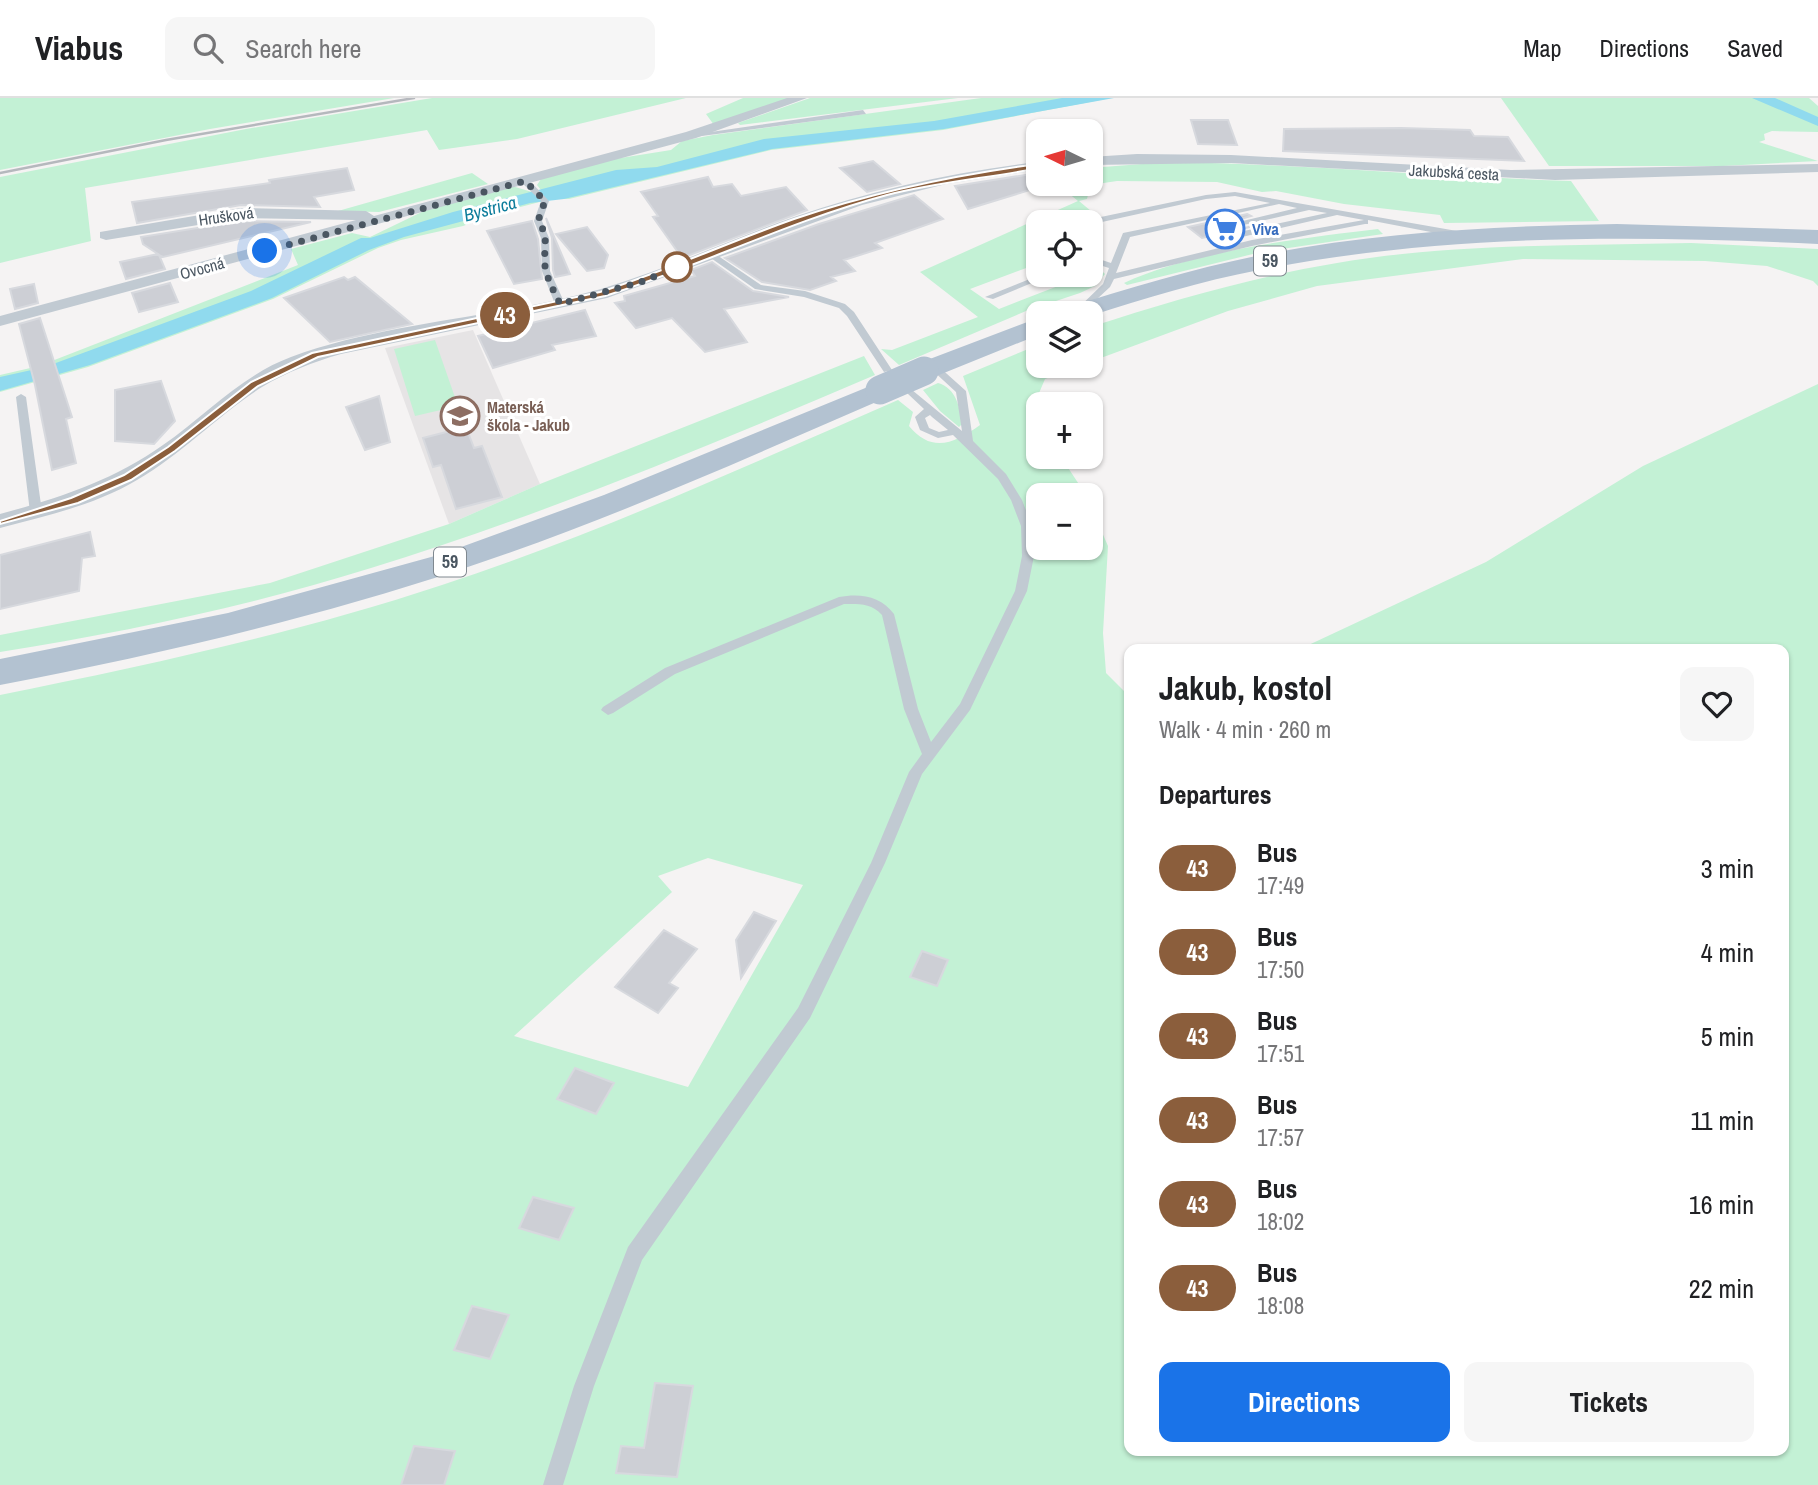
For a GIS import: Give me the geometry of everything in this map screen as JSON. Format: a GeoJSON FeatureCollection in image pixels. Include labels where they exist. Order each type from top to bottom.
{"type":"FeatureCollection","features":[{"type":"Feature","properties":{"kind":"main road","name":"59"},"geometry":{"type":"LineString","coordinates":[[1103,305],[1190,279],[1284,258],[1468,235],[1665,231],[1818,237]]}},
{"type":"Feature","properties":{"kind":"main road","name":"59"},"geometry":{"type":"LineString","coordinates":[[0,672],[229,626],[453,561],[591,511],[884,380],[923,377],[1026,331]]}},
{"type":"Feature","properties":{"kind":"street","name":"Ovocná"},"geometry":{"type":"LineString","coordinates":[[0,321],[389,217],[530,186],[800,98]]}},
{"type":"Feature","properties":{"kind":"street","name":"Jakubská cesta"},"geometry":{"type":"LineString","coordinates":[[1103,161],[1186,157],[1247,159],[1544,176],[1818,168]]}},
{"type":"Feature","properties":{"kind":"street"},"geometry":{"type":"LineString","coordinates":[[0,521],[75,501],[128,477],[172,449],[254,384],[295,362],[350,346],[560,304],[641,282],[797,221],[886,193],[975,174],[1026,168]]}},
{"type":"Feature","properties":{"kind":"street","name":"Hrušková"},"geometry":{"type":"LineString","coordinates":[[106,235],[241,213],[389,217]]}},
{"type":"Feature","properties":{"kind":"lane"},"geometry":{"type":"LineString","coordinates":[[691,135],[863,112]]}},
{"type":"Feature","properties":{"kind":"lane"},"geometry":{"type":"LineString","coordinates":[[530,186],[545,201],[538,221],[547,237],[545,258],[548,279],[560,304]]}},
{"type":"Feature","properties":{"kind":"lane"},"geometry":{"type":"LineString","coordinates":[[1103,219],[1236,194],[1468,235]]}},
{"type":"Feature","properties":{"kind":"lane"},"geometry":{"type":"LineString","coordinates":[[1087,301],[1113,272],[1126,234],[1283,202]]}},
{"type":"Feature","properties":{"kind":"lane"},"geometry":{"type":"LineString","coordinates":[[1230,225],[1310,207]]}},
{"type":"Feature","properties":{"kind":"lane"},"geometry":{"type":"LineString","coordinates":[[1242,234],[1338,213]]}},
{"type":"Feature","properties":{"kind":"lane"},"geometry":{"type":"LineString","coordinates":[[1218,215],[1252,243]]}},
{"type":"Feature","properties":{"kind":"lane"},"geometry":{"type":"LineString","coordinates":[[1103,266],[1113,272],[1373,220]]}},
{"type":"Feature","properties":{"kind":"lane"},"geometry":{"type":"LineString","coordinates":[[711,254],[758,287],[805,294],[842,306],[851,314],[884,380]]}},
{"type":"Feature","properties":{"kind":"lane"},"geometry":{"type":"LineString","coordinates":[[990,296],[1026,283]]}},
{"type":"Feature","properties":{"kind":"lane"},"geometry":{"type":"LineString","coordinates":[[553,1485],[584,1386],[635,1254],[804,1013],[839,947],[916,772],[965,707],[1027,573],[1028,529],[1021,505],[1010,486],[962,435],[930,410],[923,377]]}},
{"type":"Feature","properties":{"kind":"lane"},"geometry":{"type":"LineString","coordinates":[[923,377],[961,391],[962,435]]}},
{"type":"Feature","properties":{"kind":"lane"},"geometry":{"type":"LineString","coordinates":[[21,397],[36,512]]}},
{"type":"Feature","properties":{"kind":"lane"},"geometry":{"type":"LineString","coordinates":[[608,710],[670,671],[823,607],[857,598],[880,605],[888,614],[911,709],[928,753]]}},
{"type":"Feature","properties":{"kind":"shaded area","name":"Materská škola - Jakub"},"geometry":{"type":"Polygon","coordinates":[[[473,330],[540,484],[449,524],[385,348],[473,330]]]}},
{"type":"Feature","properties":{"kind":"green space"},"geometry":{"type":"Polygon","coordinates":[[[0,98],[394,98],[210,129],[0,170],[0,98]]]}},
{"type":"Feature","properties":{"kind":"green space"},"geometry":{"type":"Polygon","coordinates":[[[432,98],[686,98],[517,139],[439,150],[427,130],[85,188],[91,241],[0,263],[0,177],[246,129],[432,98]]]}},
{"type":"Feature","properties":{"kind":"green space"},"geometry":{"type":"Polygon","coordinates":[[[743,98],[790,98],[714,125],[706,114],[743,98]]]}},
{"type":"Feature","properties":{"kind":"green space"},"geometry":{"type":"Polygon","coordinates":[[[810,98],[958,98],[740,125],[738,123],[810,98]]]}},
{"type":"Feature","properties":{"kind":"green space"},"geometry":{"type":"Polygon","coordinates":[[[981,98],[1111,98],[943,130],[771,150],[569,199],[551,199],[501,212],[463,226],[378,248],[273,299],[88,367],[0,392],[0,375],[39,366],[298,265],[291,249],[352,233],[370,237],[430,208],[512,186],[532,192],[541,190],[537,185],[541,179],[608,160],[671,150],[682,141],[981,98]]]}},
{"type":"Feature","properties":{"kind":"green space"},"geometry":{"type":"Polygon","coordinates":[[[1501,98],[1809,98],[1818,106],[1818,132],[1772,131],[1764,134],[1765,140],[1759,142],[1818,161],[1723,166],[1549,166],[1501,98]]]}},
{"type":"Feature","properties":{"kind":"green space"},"geometry":{"type":"Polygon","coordinates":[[[1168,162],[1269,165],[1571,181],[1599,221],[1444,223],[1440,215],[1344,204],[1276,191],[1262,192],[1217,182],[1103,183],[1103,167],[1168,162]]]}},
{"type":"Feature","properties":{"kind":"green space"},"geometry":{"type":"Polygon","coordinates":[[[472,173],[488,184],[379,212],[338,211],[472,173]]]}},
{"type":"Feature","properties":{"kind":"green space"},"geometry":{"type":"Polygon","coordinates":[[[1072,196],[1088,196],[1087,199],[1079,201],[1090,210],[1058,210],[1078,201],[1072,196]]]}},
{"type":"Feature","properties":{"kind":"green space"},"geometry":{"type":"Polygon","coordinates":[[[1026,224],[1026,268],[970,289],[999,309],[1055,287],[1093,287],[1056,301],[1026,301],[1026,311],[899,365],[881,349],[892,350],[978,317],[920,272],[1026,224]]]}},
{"type":"Feature","properties":{"kind":"green space"},"geometry":{"type":"Polygon","coordinates":[[[1378,229],[1383,234],[1261,252],[1127,285],[1124,283],[1182,262],[1214,254],[1378,229]]]}},
{"type":"Feature","properties":{"kind":"green space"},"geometry":{"type":"Polygon","coordinates":[[[1691,243],[1818,249],[1818,286],[1813,281],[1767,266],[1705,261],[1523,259],[1317,286],[1228,311],[1103,357],[1103,323],[1274,275],[1337,263],[1425,252],[1558,245],[1691,243]]]}},
{"type":"Feature","properties":{"kind":"green space"},"geometry":{"type":"Polygon","coordinates":[[[435,340],[458,406],[415,416],[394,349],[435,340]]]}},
{"type":"Feature","properties":{"kind":"green space"},"geometry":{"type":"Polygon","coordinates":[[[1026,350],[1026,378],[1048,378],[1039,392],[1026,392],[1026,469],[1069,469],[1078,483],[1026,483],[1026,560],[1103,560],[1103,535],[1108,546],[1103,633],[1106,673],[1124,691],[1124,1456],[1789,1456],[1789,644],[1311,644],[1486,562],[1643,466],[1818,384],[1818,1485],[0,1485],[0,695],[222,647],[333,618],[442,585],[615,521],[898,400],[913,412],[909,426],[926,440],[944,443],[962,437],[980,425],[963,376],[1026,350]],[[708,858],[658,876],[672,892],[514,1036],[688,1087],[803,885],[708,858]]]}},
{"type":"Feature","properties":{"kind":"green space"},"geometry":{"type":"Polygon","coordinates":[[[864,356],[875,375],[625,478],[435,547],[325,582],[233,606],[140,627],[0,652],[0,635],[270,583],[449,524],[540,484],[864,356]]]}},
{"type":"Feature","properties":{"kind":"green space"},"geometry":{"type":"Polygon","coordinates":[[[938,383],[949,389],[956,399],[962,424],[959,427],[940,411],[923,390],[938,383]]]}},
{"type":"Feature","properties":{"kind":"water","name":"Bystrica"},"geometry":{"type":"Polygon","coordinates":[[[1062,98],[1114,98],[944,129],[772,149],[564,199],[530,203],[404,237],[369,250],[272,298],[90,365],[0,391],[0,377],[45,367],[251,291],[361,238],[370,238],[453,212],[616,170],[657,167],[764,139],[934,121],[1062,98]]]}},
{"type":"Feature","properties":{"kind":"water"},"geometry":{"type":"Polygon","coordinates":[[[1752,98],[1775,98],[1818,117],[1818,126],[1752,98]]]}},
{"type":"Feature","properties":{"kind":"building"},"geometry":{"type":"Polygon","coordinates":[[[1191,120],[1228,120],[1237,145],[1198,144],[1191,120]]]}},
{"type":"Feature","properties":{"kind":"building"},"geometry":{"type":"Polygon","coordinates":[[[1284,129],[1470,130],[1474,136],[1508,137],[1524,161],[1283,151],[1284,129]]]}},
{"type":"Feature","properties":{"kind":"building"},"geometry":{"type":"Polygon","coordinates":[[[873,161],[900,184],[867,192],[840,168],[873,161]]]}},
{"type":"Feature","properties":{"kind":"building"},"geometry":{"type":"Polygon","coordinates":[[[347,168],[354,190],[314,197],[320,207],[241,205],[137,223],[132,202],[270,183],[269,180],[347,168]]]}},
{"type":"Feature","properties":{"kind":"building"},"geometry":{"type":"Polygon","coordinates":[[[1026,175],[1026,191],[968,209],[955,186],[1026,175]]]}},
{"type":"Feature","properties":{"kind":"building"},"geometry":{"type":"Polygon","coordinates":[[[708,177],[713,187],[732,184],[741,196],[786,187],[807,210],[682,258],[653,217],[658,216],[641,192],[708,177]]]}},
{"type":"Feature","properties":{"kind":"building"},"geometry":{"type":"Polygon","coordinates":[[[914,195],[943,219],[875,243],[882,248],[844,260],[855,271],[831,277],[836,281],[810,290],[762,282],[725,258],[819,224],[914,195]]]}},
{"type":"Feature","properties":{"kind":"building"},"geometry":{"type":"Polygon","coordinates":[[[1247,214],[1251,216],[1224,224],[1231,231],[1262,224],[1237,230],[1237,238],[1241,239],[1220,244],[1211,236],[1202,238],[1188,227],[1247,214]]]}},
{"type":"Feature","properties":{"kind":"building"},"geometry":{"type":"Polygon","coordinates":[[[546,218],[570,274],[555,277],[552,238],[546,218]]]}},
{"type":"Feature","properties":{"kind":"building"},"geometry":{"type":"Polygon","coordinates":[[[241,221],[311,222],[163,257],[159,255],[165,269],[126,279],[120,262],[158,254],[143,244],[141,237],[241,221]]]}},
{"type":"Feature","properties":{"kind":"building"},"geometry":{"type":"Polygon","coordinates":[[[532,221],[538,239],[542,279],[514,284],[487,231],[532,221]]]}},
{"type":"Feature","properties":{"kind":"building"},"geometry":{"type":"Polygon","coordinates":[[[587,227],[608,255],[604,268],[587,271],[556,234],[587,227]]]}},
{"type":"Feature","properties":{"kind":"building"},"geometry":{"type":"Polygon","coordinates":[[[712,262],[753,291],[789,297],[724,309],[747,342],[705,352],[672,318],[636,328],[615,303],[625,301],[624,296],[695,276],[691,270],[712,262]]]}},
{"type":"Feature","properties":{"kind":"building"},"geometry":{"type":"Polygon","coordinates":[[[344,277],[348,280],[355,277],[412,324],[330,342],[284,298],[344,277]]]}},
{"type":"Feature","properties":{"kind":"building"},"geometry":{"type":"Polygon","coordinates":[[[170,283],[178,302],[139,312],[132,293],[170,283]]]}},
{"type":"Feature","properties":{"kind":"building"},"geometry":{"type":"Polygon","coordinates":[[[34,284],[38,303],[15,309],[10,289],[34,284]]]}},
{"type":"Feature","properties":{"kind":"building"},"geometry":{"type":"Polygon","coordinates":[[[585,310],[596,336],[552,345],[555,350],[493,368],[478,336],[585,310]]]}},
{"type":"Feature","properties":{"kind":"building"},"geometry":{"type":"Polygon","coordinates":[[[40,318],[72,417],[66,419],[76,463],[52,470],[35,385],[19,324],[40,318]]]}},
{"type":"Feature","properties":{"kind":"building"},"geometry":{"type":"Polygon","coordinates":[[[161,381],[175,421],[154,444],[115,441],[115,390],[161,381]]]}},
{"type":"Feature","properties":{"kind":"building"},"geometry":{"type":"Polygon","coordinates":[[[379,396],[390,442],[365,450],[346,407],[379,396]]]}},
{"type":"Feature","properties":{"kind":"building"},"geometry":{"type":"Polygon","coordinates":[[[466,427],[474,448],[482,446],[502,497],[456,509],[441,465],[433,467],[423,438],[466,427]]]}},
{"type":"Feature","properties":{"kind":"building"},"geometry":{"type":"Polygon","coordinates":[[[90,532],[95,556],[82,558],[79,591],[0,609],[0,555],[90,532]]]}},
{"type":"Feature","properties":{"kind":"building"},"geometry":{"type":"Polygon","coordinates":[[[754,912],[776,921],[741,978],[736,940],[754,912]]]}},
{"type":"Feature","properties":{"kind":"building"},"geometry":{"type":"Polygon","coordinates":[[[664,930],[697,949],[669,983],[678,988],[658,1013],[615,987],[664,930]]]}},
{"type":"Feature","properties":{"kind":"building"},"geometry":{"type":"Polygon","coordinates":[[[922,951],[948,960],[937,986],[910,977],[922,951]]]}},
{"type":"Feature","properties":{"kind":"building"},"geometry":{"type":"Polygon","coordinates":[[[575,1068],[614,1083],[596,1114],[557,1099],[575,1068]]]}},
{"type":"Feature","properties":{"kind":"building"},"geometry":{"type":"Polygon","coordinates":[[[533,1197],[574,1208],[559,1240],[519,1228],[533,1197]]]}},
{"type":"Feature","properties":{"kind":"building"},"geometry":{"type":"Polygon","coordinates":[[[472,1306],[509,1315],[490,1359],[454,1350],[472,1306]]]}},
{"type":"Feature","properties":{"kind":"building"},"geometry":{"type":"Polygon","coordinates":[[[655,1383],[693,1386],[677,1477],[616,1473],[621,1446],[644,1448],[655,1383]]]}},
{"type":"Feature","properties":{"kind":"building"},"geometry":{"type":"Polygon","coordinates":[[[414,1446],[455,1451],[444,1485],[401,1485],[414,1446]]]}},
{"type":"Feature","properties":{"kind":"railway"},"geometry":{"type":"LineString","coordinates":[[0,173],[166,140],[414,98]]}},
{"type":"Feature","properties":{"kind":"bus line","name":"43"},"geometry":{"type":"LineString","coordinates":[[0,521],[75,501],[128,477],[172,449],[254,384],[292,363],[315,355],[601,294],[643,281],[839,207],[919,185],[1026,167]]}},
{"type":"Feature","properties":{"kind":"place","name":"Viva"},"geometry":{"type":"Point","coordinates":[1225,229]}},
{"type":"Feature","properties":{"kind":"place","name":"Materská škola - Jakub"},"geometry":{"type":"Point","coordinates":[460,416]}},
{"type":"Feature","properties":{"kind":"route"},"geometry":{"type":"LineString","coordinates":[[265,251],[525,181],[545,201],[538,221],[547,237],[545,258],[548,279],[560,304],[641,282],[688,263],[677,267]]}}]}
